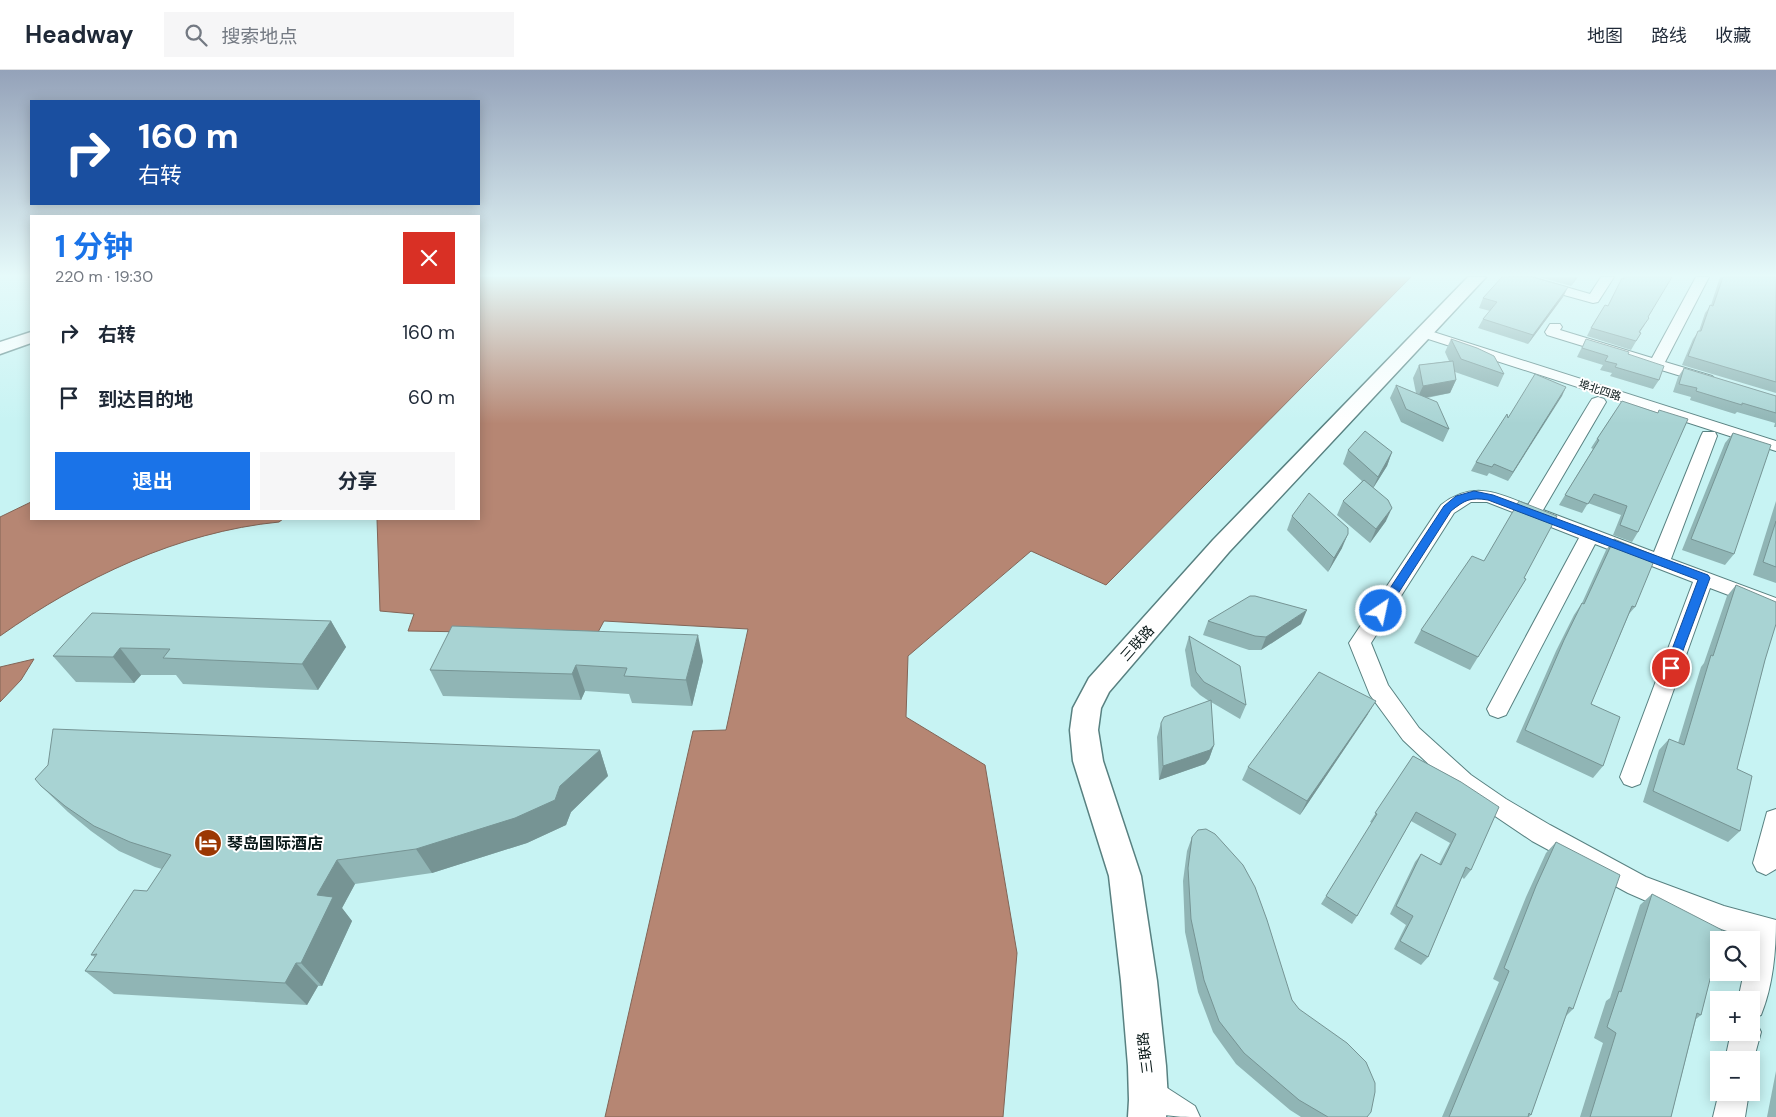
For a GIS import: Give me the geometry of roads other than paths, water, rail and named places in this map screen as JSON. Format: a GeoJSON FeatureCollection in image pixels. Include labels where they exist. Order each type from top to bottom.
{"type":"FeatureCollection","features":[{"type":"Feature","properties":{"kind":"main road","name":"三联路"},"geometry":{"type":"LineString","coordinates":[[1148,1106],[1139,981],[1125,876],[1088,761],[1084,730],[1087,708],[1099,685],[1221,546],[1432,326]]}},
{"type":"Feature","properties":{"kind":"main road"},"geometry":{"type":"LineString","coordinates":[[0,348],[30,337]]}},
{"type":"Feature","properties":{"kind":"street"},"geometry":{"type":"LineString","coordinates":[[1656,364],[1677,326]]}},
{"type":"Feature","properties":{"kind":"street"},"geometry":{"type":"LineString","coordinates":[[1555,327],[1552,332],[1721,383]]}},
{"type":"Feature","properties":{"kind":"street","name":"埠北四路"},"geometry":{"type":"LineString","coordinates":[[1424,334],[1776,446]]}},
{"type":"Feature","properties":{"kind":"street"},"geometry":{"type":"LineString","coordinates":[[1532,513],[1598,402]]}},
{"type":"Feature","properties":{"kind":"street"},"geometry":{"type":"LineString","coordinates":[[1660,562],[1709,436]]}},
{"type":"Feature","properties":{"kind":"street"},"geometry":{"type":"LineString","coordinates":[[1755,991],[1771,932],[1724,919],[1668,898],[1599,866],[1534,829],[1463,782],[1431,754],[1412,734],[1378,689],[1360,643],[1447,509],[1460,499],[1474,494],[1490,497],[1776,606]]}},
{"type":"Feature","properties":{"kind":"street"},"geometry":{"type":"LineString","coordinates":[[1498,709],[1590,535]]}},
{"type":"Feature","properties":{"kind":"street"},"geometry":{"type":"LineString","coordinates":[[1632,777],[1704,578]]}},
{"type":"Feature","properties":{"kind":"street"},"geometry":{"type":"LineString","coordinates":[[1766,863],[1776,820]]}},
{"type":"Feature","properties":{"kind":"street"},"geometry":{"type":"LineString","coordinates":[[1729,1117],[1732,1101]]}},
{"type":"Feature","properties":{"kind":"street"},"geometry":{"type":"LineString","coordinates":[[1148,1106],[1184,1117]]}},
{"type":"Feature","properties":{"kind":"place","name":"琴岛国际酒店"},"geometry":{"type":"Point","coordinates":[208,843]}}]}
